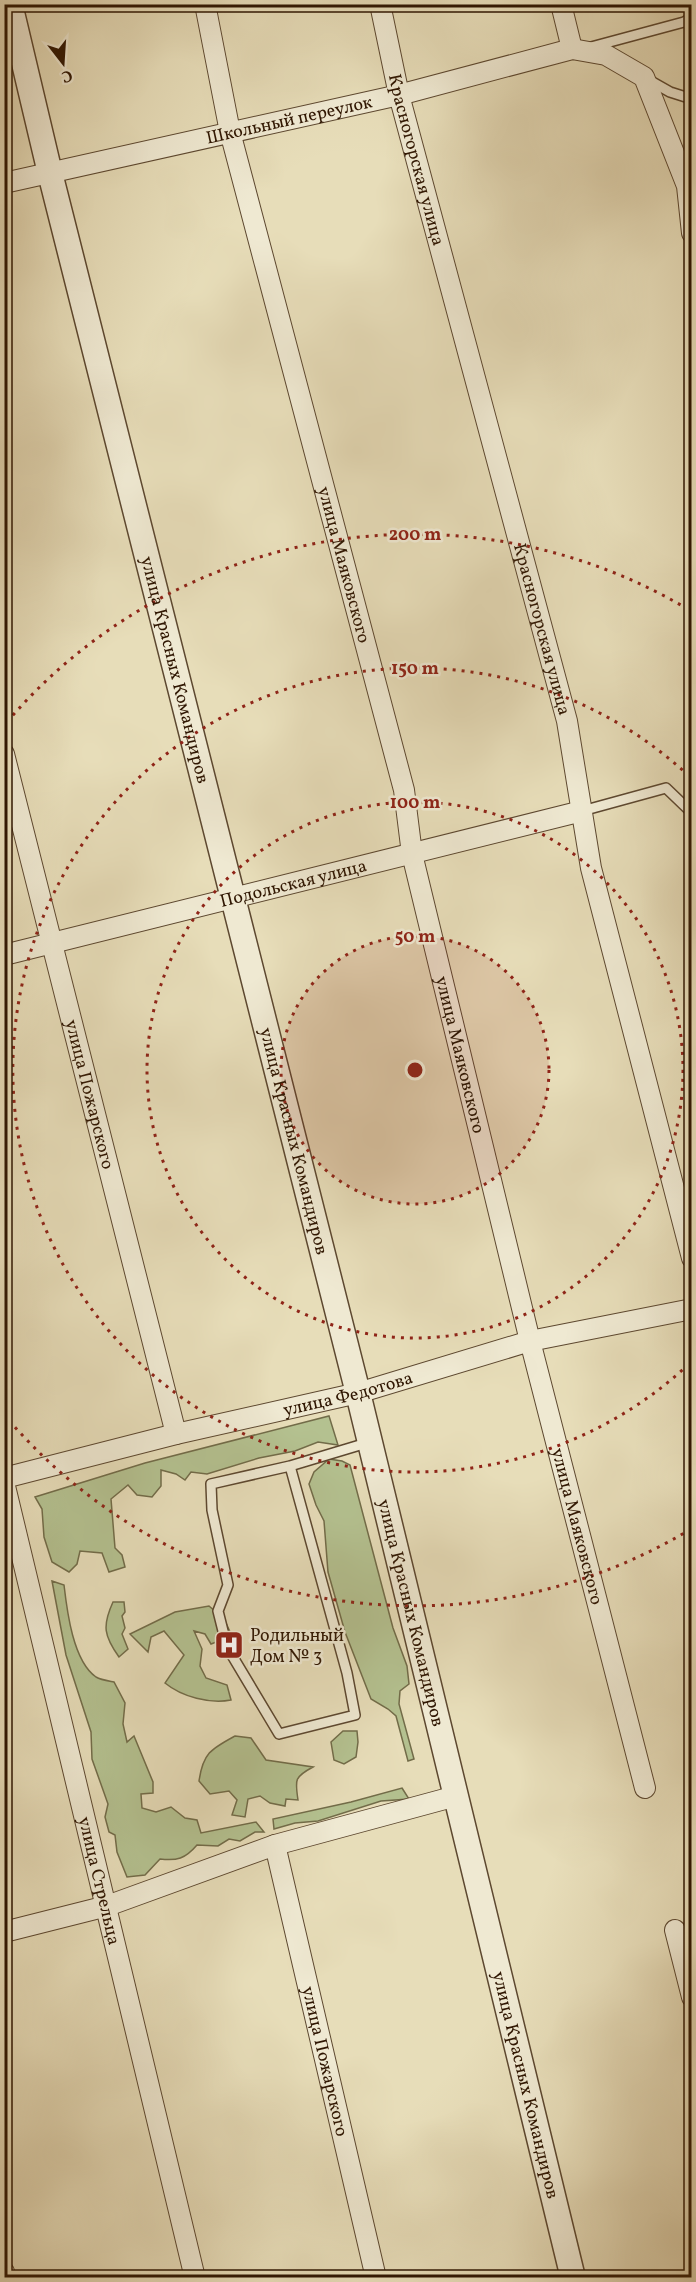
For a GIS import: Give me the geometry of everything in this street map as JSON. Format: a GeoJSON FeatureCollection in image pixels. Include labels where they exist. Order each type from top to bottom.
{"type":"FeatureCollection","features":[{"type":"Feature","properties":{"kind":"street","name":"улица Красных Командиров"},"geometry":{"type":"LineString","coordinates":[[10,4],[50,173],[358,1393],[573,2277]]}},
{"type":"Feature","properties":{"kind":"street","name":"улица Маяковского"},"geometry":{"type":"LineString","coordinates":[[205,4],[230,132],[404,790],[412,854],[530,1341],[645,1788]]}},
{"type":"Feature","properties":{"kind":"street","name":"Красногорская улица"},"geometry":{"type":"LineString","coordinates":[[380,4],[399,95],[567,722],[591,868],[692,1258]]}},
{"type":"Feature","properties":{"kind":"street"},"geometry":{"type":"LineString","coordinates":[[561,4],[575,50],[606,55],[644,77],[687,186],[692,233]]}},
{"type":"Feature","properties":{"kind":"street","name":"Школьный переулок"},"geometry":{"type":"LineString","coordinates":[[4,183],[399,95],[575,50]]}},
{"type":"Feature","properties":{"kind":"street","name":"улица Пожарского"},"geometry":{"type":"LineString","coordinates":[[4,754],[176,1434]]}},
{"type":"Feature","properties":{"kind":"street","name":"Подольская улица"},"geometry":{"type":"LineString","coordinates":[[4,955],[582,811]]}},
{"type":"Feature","properties":{"kind":"street","name":"улица Федотова"},"geometry":{"type":"LineString","coordinates":[[4,1480],[176,1434],[358,1393],[530,1341],[692,1309]]}},
{"type":"Feature","properties":{"kind":"street","name":"улица Стрельца"},"geometry":{"type":"LineString","coordinates":[[4,1480],[195,2277]]}},
{"type":"Feature","properties":{"kind":"street"},"geometry":{"type":"LineString","coordinates":[[4,1932],[107,1906],[275,1845],[456,1796]]}},
{"type":"Feature","properties":{"kind":"street","name":"улица Пожарского"},"geometry":{"type":"LineString","coordinates":[[275,1845],[376,2277]]}},
{"type":"Feature","properties":{"kind":"street"},"geometry":{"type":"LineString","coordinates":[[675,1930],[692,1998]]}},
{"type":"Feature","properties":{"kind":"street"},"geometry":{"type":"LineString","coordinates":[[4,2272],[6,2277]]}},
{"type":"Feature","properties":{"kind":"lane"},"geometry":{"type":"LineString","coordinates":[[575,50],[684,22],[692,17]]}},
{"type":"Feature","properties":{"kind":"lane"},"geometry":{"type":"LineString","coordinates":[[644,77],[670,92],[692,99]]}},
{"type":"Feature","properties":{"kind":"lane"},"geometry":{"type":"LineString","coordinates":[[582,811],[666,788],[692,813]]}},
{"type":"Feature","properties":{"kind":"lane"},"geometry":{"type":"LineString","coordinates":[[290,1466],[347,1673],[355,1715],[279,1734],[227,1647],[218,1611],[228,1585],[212,1510],[211,1484],[290,1466],[370,1442]]}},
{"type":"Feature","properties":{"kind":"green space"},"geometry":{"type":"Polygon","coordinates":[[[329,1416],[338,1445],[318,1442],[295,1451],[259,1458],[207,1474],[191,1472],[185,1480],[176,1474],[161,1470],[161,1486],[152,1497],[137,1495],[128,1485],[111,1499],[115,1548],[122,1555],[125,1567],[109,1572],[102,1553],[80,1551],[77,1564],[69,1572],[52,1562],[44,1537],[42,1509],[35,1497],[145,1463],[329,1416]]]}},
{"type":"Feature","properties":{"kind":"green space"},"geometry":{"type":"Polygon","coordinates":[[[329,1459],[350,1465],[393,1628],[407,1666],[409,1684],[400,1691],[399,1704],[414,1759],[408,1761],[396,1716],[371,1699],[345,1632],[328,1572],[324,1521],[309,1484],[314,1472],[329,1459]]]}},
{"type":"Feature","properties":{"kind":"green space"},"geometry":{"type":"Polygon","coordinates":[[[52,1581],[64,1585],[72,1635],[82,1660],[96,1677],[114,1682],[125,1703],[123,1724],[127,1742],[134,1736],[153,1782],[153,1793],[141,1794],[142,1808],[156,1812],[171,1807],[185,1818],[197,1820],[201,1833],[256,1822],[264,1832],[255,1832],[240,1841],[229,1839],[218,1846],[197,1845],[180,1858],[160,1859],[145,1875],[127,1877],[117,1852],[115,1835],[109,1832],[105,1817],[108,1804],[92,1759],[91,1732],[66,1655],[52,1581]]]}},
{"type":"Feature","properties":{"kind":"green space"},"geometry":{"type":"Polygon","coordinates":[[[113,1602],[124,1602],[125,1612],[122,1616],[125,1628],[122,1634],[128,1649],[119,1657],[106,1631],[107,1618],[113,1602]]]}},
{"type":"Feature","properties":{"kind":"green space"},"geometry":{"type":"Polygon","coordinates":[[[209,1606],[224,1619],[232,1636],[211,1644],[205,1634],[194,1631],[202,1649],[200,1666],[206,1678],[227,1685],[231,1700],[205,1700],[188,1696],[172,1688],[165,1683],[184,1655],[164,1631],[151,1637],[148,1652],[130,1634],[175,1612],[209,1606]]]}},
{"type":"Feature","properties":{"kind":"green space"},"geometry":{"type":"Polygon","coordinates":[[[343,1731],[357,1731],[358,1742],[356,1757],[344,1764],[334,1760],[331,1742],[343,1731]]]}},
{"type":"Feature","properties":{"kind":"green space"},"geometry":{"type":"Polygon","coordinates":[[[235,1736],[251,1738],[266,1760],[313,1767],[297,1780],[298,1800],[286,1799],[285,1806],[270,1803],[260,1796],[248,1799],[245,1817],[232,1815],[237,1800],[229,1791],[210,1794],[199,1781],[203,1764],[214,1749],[235,1736]]]}},
{"type":"Feature","properties":{"kind":"green space"},"geometry":{"type":"Polygon","coordinates":[[[402,1788],[409,1799],[381,1801],[318,1821],[295,1823],[274,1829],[273,1819],[402,1788]]]}},
{"type":"Feature","properties":{"kind":"place","name":"Родильный Дом № 3"},"geometry":{"type":"Point","coordinates":[229,1645]}}]}
